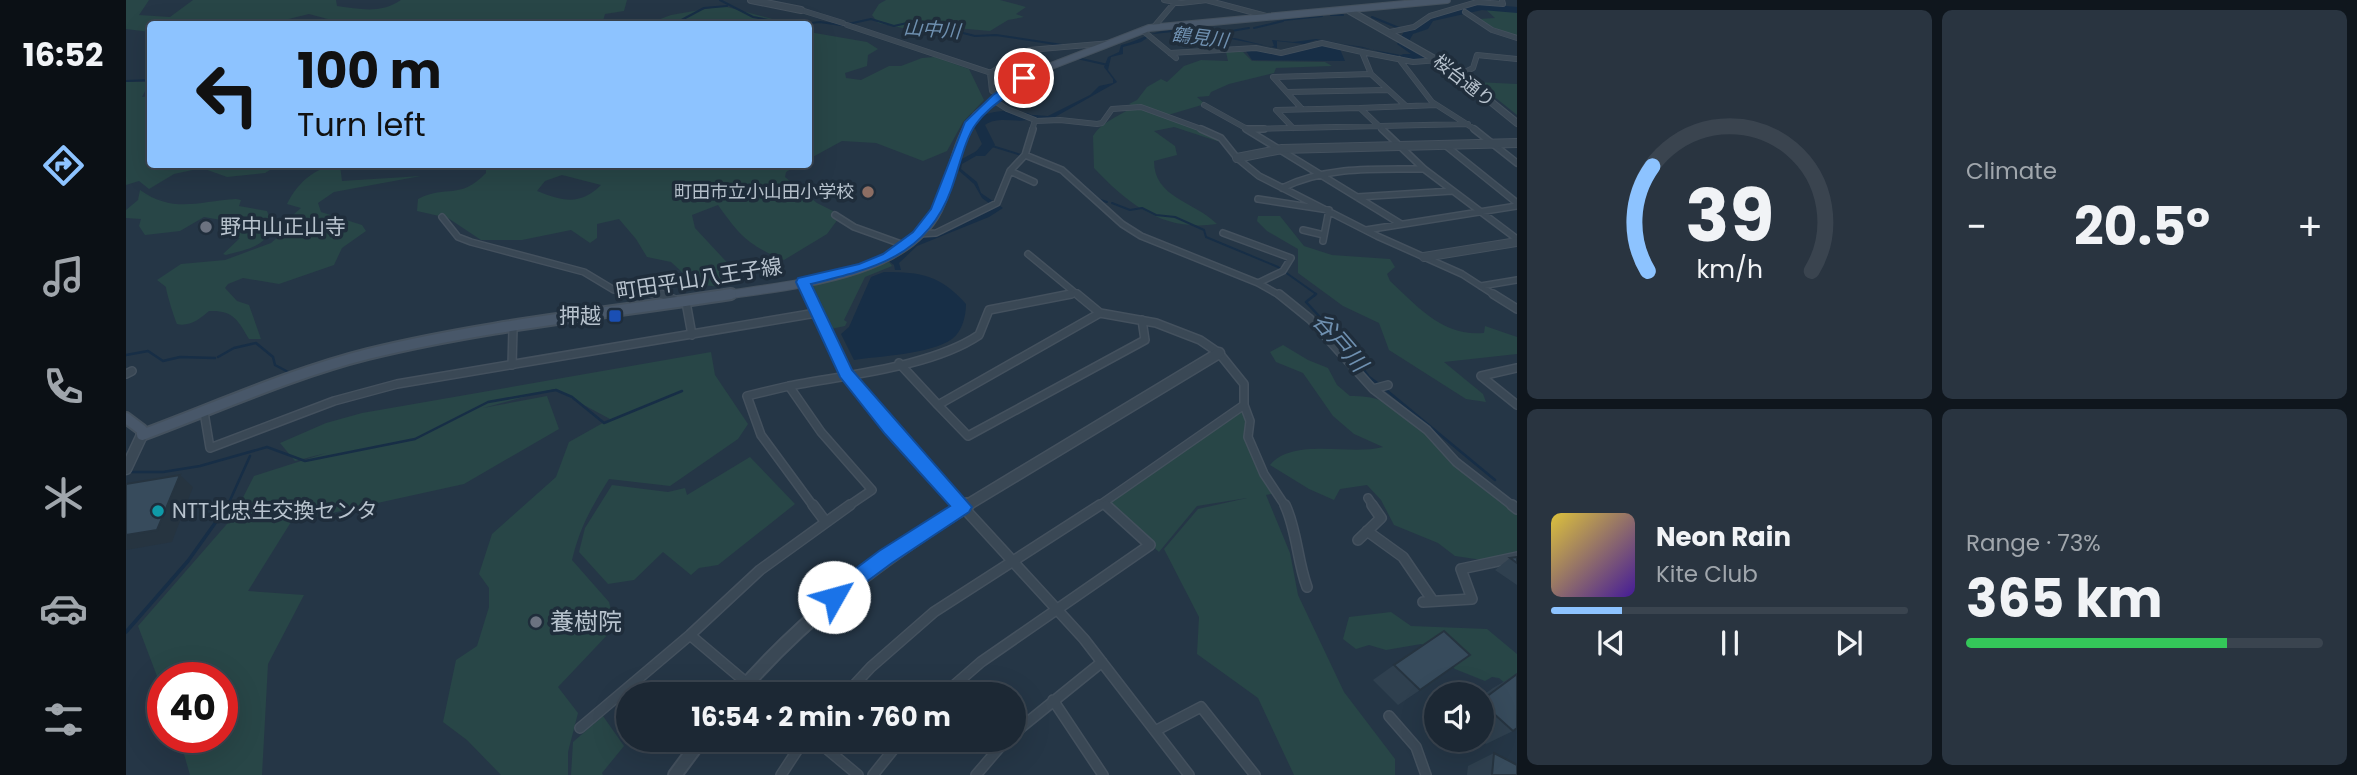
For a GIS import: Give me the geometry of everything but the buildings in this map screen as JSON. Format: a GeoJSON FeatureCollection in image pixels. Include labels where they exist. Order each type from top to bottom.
{"type":"FeatureCollection","features":[{"type":"Feature","properties":{"kind":"main road","name":"町田平山八王子線"},"geometry":{"type":"LineString","coordinates":[[142,435],[353,358],[803,282],[863,267],[887,257],[918,234],[937,209],[965,132],[976,115],[1018,82],[1111,43],[1146,34],[1153,27],[1444,1]]}},
{"type":"Feature","properties":{"kind":"main road"},"geometry":{"type":"LineString","coordinates":[[126,418],[142,430],[142,435]]}},
{"type":"Feature","properties":{"kind":"street"},"geometry":{"type":"LineString","coordinates":[[751,0],[801,10],[1018,82]]}},
{"type":"Feature","properties":{"kind":"street"},"geometry":{"type":"LineString","coordinates":[[1164,0],[1207,0],[1273,18]]}},
{"type":"Feature","properties":{"kind":"street"},"geometry":{"type":"LineString","coordinates":[[1350,11],[1390,32],[1414,27],[1430,16],[1461,10],[1477,2],[1503,4],[1502,0]]}},
{"type":"Feature","properties":{"kind":"street"},"geometry":{"type":"LineString","coordinates":[[1444,1],[1492,30],[1517,38]]}},
{"type":"Feature","properties":{"kind":"street"},"geometry":{"type":"LineString","coordinates":[[1153,27],[1175,2]]}},
{"type":"Feature","properties":{"kind":"street","name":"桜台通り"},"geometry":{"type":"LineString","coordinates":[[1390,32],[1439,60],[1517,123]]}},
{"type":"Feature","properties":{"kind":"street"},"geometry":{"type":"LineString","coordinates":[[1146,34],[1176,58]]}},
{"type":"Feature","properties":{"kind":"street"},"geometry":{"type":"LineString","coordinates":[[990,73],[1029,50],[1111,43]]}},
{"type":"Feature","properties":{"kind":"street"},"geometry":{"type":"LineString","coordinates":[[1170,53],[1256,48],[1281,53],[1322,43],[1420,63],[1439,60]]}},
{"type":"Feature","properties":{"kind":"street"},"geometry":{"type":"LineString","coordinates":[[1363,52],[1371,74],[1406,106]]}},
{"type":"Feature","properties":{"kind":"street"},"geometry":{"type":"LineString","coordinates":[[1459,75],[1473,68],[1477,55],[1517,59]]}},
{"type":"Feature","properties":{"kind":"street"},"geometry":{"type":"LineString","coordinates":[[1399,59],[1437,106],[1468,124],[1517,163]]}},
{"type":"Feature","properties":{"kind":"street"},"geometry":{"type":"LineString","coordinates":[[990,73],[992,92],[1007,109],[1035,120],[1097,124],[1102,123],[1112,109],[1141,107],[1176,118],[1221,138],[1237,158],[1259,176],[1481,286],[1517,309]]}},
{"type":"Feature","properties":{"kind":"street"},"geometry":{"type":"LineString","coordinates":[[1302,109],[1273,76],[1371,74]]}},
{"type":"Feature","properties":{"kind":"street"},"geometry":{"type":"LineString","coordinates":[[1287,92],[1389,90]]}},
{"type":"Feature","properties":{"kind":"street"},"geometry":{"type":"LineString","coordinates":[[1204,105],[1282,149],[1401,224]]}},
{"type":"Feature","properties":{"kind":"street"},"geometry":{"type":"LineString","coordinates":[[1293,128],[1276,110],[1437,106]]}},
{"type":"Feature","properties":{"kind":"street"},"geometry":{"type":"LineString","coordinates":[[1360,108],[1424,169],[1517,240]]}},
{"type":"Feature","properties":{"kind":"street"},"geometry":{"type":"LineString","coordinates":[[918,234],[936,233],[994,205],[1010,171],[1025,155],[1035,120]]}},
{"type":"Feature","properties":{"kind":"street"},"geometry":{"type":"LineString","coordinates":[[1248,129],[1468,124]]}},
{"type":"Feature","properties":{"kind":"street"},"geometry":{"type":"LineString","coordinates":[[1237,158],[1282,149],[1517,143]]}},
{"type":"Feature","properties":{"kind":"street"},"geometry":{"type":"LineString","coordinates":[[1445,145],[1517,204]]}},
{"type":"Feature","properties":{"kind":"street"},"geometry":{"type":"LineString","coordinates":[[1025,155],[1062,170],[1122,224],[1141,236],[1279,294],[1310,319],[1375,388],[1427,430],[1456,462],[1517,509]]}},
{"type":"Feature","properties":{"kind":"street"},"geometry":{"type":"LineString","coordinates":[[1282,188],[1294,181],[1320,173],[1424,169]]}},
{"type":"Feature","properties":{"kind":"street"},"geometry":{"type":"LineString","coordinates":[[1010,171],[1034,182]]}},
{"type":"Feature","properties":{"kind":"street"},"geometry":{"type":"LineString","coordinates":[[1357,197],[1452,191]]}},
{"type":"Feature","properties":{"kind":"street"},"geometry":{"type":"LineString","coordinates":[[1258,199],[1329,210]]}},
{"type":"Feature","properties":{"kind":"street"},"geometry":{"type":"LineString","coordinates":[[1366,230],[1517,204]]}},
{"type":"Feature","properties":{"kind":"street"},"geometry":{"type":"LineString","coordinates":[[1303,230],[1324,238],[1329,210]]}},
{"type":"Feature","properties":{"kind":"street"},"geometry":{"type":"LineString","coordinates":[[835,215],[854,227],[904,245]]}},
{"type":"Feature","properties":{"kind":"street"},"geometry":{"type":"LineString","coordinates":[[442,217],[458,237],[471,242],[584,272],[595,276],[610,289],[661,292],[683,302],[692,335]]}},
{"type":"Feature","properties":{"kind":"street"},"geometry":{"type":"LineString","coordinates":[[1223,233],[1291,258],[1284,269],[1258,283]]}},
{"type":"Feature","properties":{"kind":"street"},"geometry":{"type":"LineString","coordinates":[[1424,257],[1517,240]]}},
{"type":"Feature","properties":{"kind":"street"},"geometry":{"type":"LineString","coordinates":[[1028,254],[1100,313],[1142,320],[1184,333],[1219,353],[1244,384],[1244,405],[1250,421],[1248,437],[1264,474],[1286,507],[1292,523],[1298,563],[1307,587]]}},
{"type":"Feature","properties":{"kind":"street"},"geometry":{"type":"LineString","coordinates":[[1481,286],[1517,280]]}},
{"type":"Feature","properties":{"kind":"street"},"geometry":{"type":"LineString","coordinates":[[803,282],[845,373],[891,429],[1056,608],[1102,662],[1189,775]]}},
{"type":"Feature","properties":{"kind":"street"},"geometry":{"type":"LineString","coordinates":[[825,521],[761,435],[747,396],[845,373],[937,356],[964,347],[980,334],[989,310],[1076,293]]}},
{"type":"Feature","properties":{"kind":"street"},"geometry":{"type":"LineString","coordinates":[[204,412],[210,448],[359,393],[817,313]]}},
{"type":"Feature","properties":{"kind":"street"},"geometry":{"type":"LineString","coordinates":[[938,405],[1100,313]]}},
{"type":"Feature","properties":{"kind":"street"},"geometry":{"type":"LineString","coordinates":[[899,363],[968,436],[1145,340],[1142,320]]}},
{"type":"Feature","properties":{"kind":"street"},"geometry":{"type":"LineString","coordinates":[[512,365],[513,329]]}},
{"type":"Feature","properties":{"kind":"street"},"geometry":{"type":"LineString","coordinates":[[690,635],[747,682],[834,597],[885,557],[1219,353]]}},
{"type":"Feature","properties":{"kind":"street"},"geometry":{"type":"LineString","coordinates":[[1517,368],[1481,376],[1517,405]]}},
{"type":"Feature","properties":{"kind":"street"},"geometry":{"type":"LineString","coordinates":[[1375,388],[1388,385]]}},
{"type":"Feature","properties":{"kind":"street"},"geometry":{"type":"LineString","coordinates":[[580,728],[690,635],[760,570],[872,490],[821,432],[789,386]]}},
{"type":"Feature","properties":{"kind":"street"},"geometry":{"type":"LineString","coordinates":[[857,682],[870,667],[934,612],[1104,503],[1244,405]]}},
{"type":"Feature","properties":{"kind":"street"},"geometry":{"type":"LineString","coordinates":[[126,469],[142,435]]}},
{"type":"Feature","properties":{"kind":"street"},"geometry":{"type":"LineString","coordinates":[[1358,540],[1381,518],[1368,498]]}},
{"type":"Feature","properties":{"kind":"street"},"geometry":{"type":"LineString","coordinates":[[958,682],[1056,608],[1150,545],[1104,503]]}},
{"type":"Feature","properties":{"kind":"street"},"geometry":{"type":"LineString","coordinates":[[1367,531],[1403,557],[1428,601],[1472,599],[1461,569],[1517,557]]}},
{"type":"Feature","properties":{"kind":"street"},"geometry":{"type":"LineString","coordinates":[[1026,723],[1102,662]]}},
{"type":"Feature","properties":{"kind":"street"},"geometry":{"type":"LineString","coordinates":[[1053,701],[1103,775]]}},
{"type":"Feature","properties":{"kind":"street"},"geometry":{"type":"LineString","coordinates":[[1155,731],[1201,707],[1255,775]]}},
{"type":"Feature","properties":{"kind":"street"},"geometry":{"type":"LineString","coordinates":[[1389,716],[1416,747],[1426,775]]}},
{"type":"Feature","properties":{"kind":"street"},"geometry":{"type":"LineString","coordinates":[[675,775],[692,752]]}},
{"type":"Feature","properties":{"kind":"street"},"geometry":{"type":"LineString","coordinates":[[781,775],[796,752]]}},
{"type":"Feature","properties":{"kind":"street"},"geometry":{"type":"LineString","coordinates":[[830,752],[858,775]]}},
{"type":"Feature","properties":{"kind":"street"},"geometry":{"type":"LineString","coordinates":[[873,775],[891,752]]}},
{"type":"Feature","properties":{"kind":"street"},"geometry":{"type":"LineString","coordinates":[[976,775],[996,752]]}},
{"type":"Feature","properties":{"kind":"green space"},"geometry":{"type":"Polygon","coordinates":[[[126,0],[149,0],[139,15],[170,17],[193,0],[336,0],[337,6],[370,9],[386,7],[401,0],[627,0],[624,11],[605,14],[603,21],[335,21],[309,14],[280,21],[147,21],[147,32],[126,29],[126,0]]]}},
{"type":"Feature","properties":{"kind":"green space"},"geometry":{"type":"Polygon","coordinates":[[[886,0],[1000,0],[1026,7],[1016,14],[1024,17],[1008,20],[990,31],[956,28],[922,32],[878,23],[872,15],[879,4],[886,0]]]}},
{"type":"Feature","properties":{"kind":"green space"},"geometry":{"type":"Polygon","coordinates":[[[1482,6],[1517,11],[1517,37],[1491,28],[1479,19],[1495,18],[1482,6]]]}},
{"type":"Feature","properties":{"kind":"green space"},"geometry":{"type":"Polygon","coordinates":[[[727,7],[780,21],[655,21],[671,15],[727,7]]]}},
{"type":"Feature","properties":{"kind":"green space"},"geometry":{"type":"Polygon","coordinates":[[[812,33],[867,42],[878,49],[868,55],[867,66],[845,73],[846,78],[861,80],[889,66],[901,66],[922,58],[935,57],[969,69],[984,100],[963,122],[947,151],[923,161],[876,143],[842,141],[812,157],[812,33]]]}},
{"type":"Feature","properties":{"kind":"green space"},"geometry":{"type":"Polygon","coordinates":[[[1226,52],[1243,52],[1252,61],[1325,62],[1332,66],[1276,68],[1274,73],[1229,84],[1211,92],[1209,96],[1197,97],[1205,104],[1168,115],[1215,136],[1220,142],[1174,127],[1154,131],[1175,146],[1177,155],[1154,161],[1161,183],[1177,198],[1217,224],[1180,224],[1164,220],[1134,204],[1094,168],[1093,136],[1102,126],[1133,106],[1129,104],[1137,100],[1147,87],[1161,79],[1167,82],[1184,66],[1201,60],[1228,61],[1226,52]]]}},
{"type":"Feature","properties":{"kind":"green space"},"geometry":{"type":"Polygon","coordinates":[[[126,82],[147,82],[142,97],[147,96],[147,168],[202,168],[174,174],[149,189],[139,181],[126,185],[126,82]]]}},
{"type":"Feature","properties":{"kind":"green space"},"geometry":{"type":"Polygon","coordinates":[[[1476,82],[1517,84],[1517,115],[1476,82]]]}},
{"type":"Feature","properties":{"kind":"green space"},"geometry":{"type":"Polygon","coordinates":[[[202,168],[273,168],[265,173],[227,177],[202,168]]]}},
{"type":"Feature","properties":{"kind":"green space"},"geometry":{"type":"Polygon","coordinates":[[[323,168],[340,168],[342,181],[421,176],[334,192],[318,203],[321,212],[362,225],[366,231],[342,248],[334,265],[279,284],[243,278],[228,284],[225,288],[237,301],[249,305],[261,339],[249,339],[238,322],[224,312],[209,311],[190,323],[177,324],[166,287],[157,280],[181,264],[225,260],[271,243],[280,235],[287,220],[301,208],[287,204],[302,182],[323,168]]]}},
{"type":"Feature","properties":{"kind":"green space"},"geometry":{"type":"Polygon","coordinates":[[[486,168],[792,168],[786,172],[785,177],[817,203],[841,215],[827,234],[784,260],[746,238],[718,205],[692,215],[695,228],[735,271],[720,287],[695,284],[671,262],[647,257],[619,219],[597,224],[597,238],[590,243],[571,230],[522,240],[481,240],[448,218],[417,211],[418,199],[468,187],[486,173],[486,168]],[[562,175],[545,181],[537,191],[571,200],[593,192],[601,185],[562,175]]]}},
{"type":"Feature","properties":{"kind":"green space"},"geometry":{"type":"Polygon","coordinates":[[[140,190],[164,202],[176,204],[241,200],[239,206],[267,211],[273,226],[260,243],[226,255],[223,254],[240,238],[233,237],[240,229],[238,223],[204,217],[180,231],[145,235],[139,226],[141,219],[126,218],[126,210],[138,200],[140,190]]]}},
{"type":"Feature","properties":{"kind":"green space"},"geometry":{"type":"Polygon","coordinates":[[[1258,216],[1280,216],[1304,246],[1332,255],[1390,259],[1395,267],[1387,274],[1390,281],[1443,325],[1469,333],[1484,333],[1485,326],[1517,337],[1517,354],[1444,362],[1483,394],[1486,402],[1466,399],[1389,350],[1379,323],[1343,306],[1298,273],[1298,249],[1267,231],[1257,221],[1258,216]]]}},
{"type":"Feature","properties":{"kind":"green space"},"geometry":{"type":"Polygon","coordinates":[[[889,262],[892,266],[865,277],[844,320],[847,322],[845,326],[831,329],[813,286],[889,262]]]}},
{"type":"Feature","properties":{"kind":"green space"},"geometry":{"type":"Polygon","coordinates":[[[1283,345],[1328,368],[1337,385],[1350,396],[1368,397],[1397,408],[1463,468],[1517,509],[1517,557],[1489,561],[1455,556],[1438,543],[1394,525],[1381,500],[1367,485],[1340,489],[1334,500],[1309,489],[1270,465],[1280,457],[1308,449],[1383,447],[1354,434],[1333,416],[1303,373],[1276,362],[1270,352],[1283,345]]]}},
{"type":"Feature","properties":{"kind":"green space"},"geometry":{"type":"Polygon","coordinates":[[[711,352],[715,375],[748,424],[738,439],[670,486],[609,479],[582,528],[572,560],[609,602],[613,618],[611,631],[558,687],[578,713],[568,752],[568,775],[501,775],[467,740],[443,722],[456,660],[477,646],[489,607],[489,588],[479,574],[492,534],[556,477],[569,442],[610,419],[554,389],[483,408],[547,396],[559,429],[464,484],[291,522],[248,591],[304,595],[268,664],[262,775],[190,775],[184,753],[238,753],[238,662],[152,662],[138,626],[233,517],[254,476],[326,453],[295,461],[280,443],[326,423],[362,413],[711,352]]]}},
{"type":"Feature","properties":{"kind":"green space"},"geometry":{"type":"Polygon","coordinates":[[[1244,407],[1248,420],[1245,435],[1275,493],[1266,495],[1290,553],[1298,595],[1344,692],[1395,759],[1395,775],[1294,775],[1258,698],[1197,654],[1199,617],[1164,549],[1198,509],[1247,498],[1197,506],[1159,552],[1107,504],[1244,407]]]}},
{"type":"Feature","properties":{"kind":"green space"},"geometry":{"type":"Polygon","coordinates":[[[750,457],[795,504],[718,565],[699,568],[691,575],[663,552],[634,580],[608,584],[579,552],[585,528],[612,485],[668,492],[685,488],[687,495],[750,457]]]}},
{"type":"Feature","properties":{"kind":"green space"},"geometry":{"type":"Polygon","coordinates":[[[1391,612],[1411,626],[1487,629],[1517,654],[1517,694],[1499,678],[1492,677],[1485,681],[1455,669],[1432,649],[1421,644],[1386,650],[1369,645],[1356,649],[1343,639],[1349,617],[1391,612]]]}},
{"type":"Feature","properties":{"kind":"green space"},"geometry":{"type":"Polygon","coordinates":[[[603,716],[616,735],[616,752],[619,752],[603,775],[571,775],[573,742],[603,716]]]}},
{"type":"Feature","properties":{"kind":"water"},"geometry":{"type":"Polygon","coordinates":[[[1175,30],[1216,39],[1235,38],[1268,46],[1231,39],[1211,41],[1173,32],[1153,34],[1141,42],[1123,47],[1123,54],[1111,57],[1108,70],[1117,82],[1055,117],[987,116],[983,124],[991,140],[990,148],[962,164],[961,169],[977,182],[981,193],[1003,208],[989,217],[917,246],[899,263],[901,270],[895,270],[889,261],[923,238],[940,234],[994,207],[982,198],[974,184],[957,169],[960,160],[986,146],[979,120],[983,116],[1003,113],[1048,116],[1090,95],[1099,86],[1113,83],[1104,67],[1108,57],[1119,52],[1121,45],[1153,33],[1175,30]]]}},
{"type":"Feature","properties":{"kind":"water"},"geometry":{"type":"Polygon","coordinates":[[[1316,39],[1341,44],[1316,40],[1304,44],[1277,41],[1277,48],[1271,47],[1274,46],[1272,40],[1293,42],[1316,39]]]}},
{"type":"Feature","properties":{"kind":"water"},"geometry":{"type":"Polygon","coordinates":[[[1322,45],[1339,47],[1345,61],[1252,60],[1246,51],[1257,49],[1283,55],[1322,45]]]}},
{"type":"Feature","properties":{"kind":"water"},"geometry":{"type":"Polygon","coordinates":[[[1372,50],[1427,60],[1405,59],[1372,50]]]}},
{"type":"Feature","properties":{"kind":"water"},"geometry":{"type":"Polygon","coordinates":[[[884,272],[930,277],[957,294],[966,304],[963,323],[955,336],[943,344],[919,351],[854,360],[841,334],[849,327],[871,277],[884,272]]]}},
{"type":"Feature","properties":{"kind":"waterway","name":"山中川"},"geometry":{"type":"LineString","coordinates":[[720,0],[753,17],[774,21]]}},
{"type":"Feature","properties":{"kind":"waterway"},"geometry":{"type":"LineString","coordinates":[[680,21],[704,8],[727,6]]}},
{"type":"Feature","properties":{"kind":"waterway","name":"鶴見川"},"geometry":{"type":"LineString","coordinates":[[1403,57],[1425,59],[1402,44],[1409,32],[1424,27],[1429,19],[1482,7],[1517,10]]}},
{"type":"Feature","properties":{"kind":"waterway"},"geometry":{"type":"LineString","coordinates":[[1331,15],[1343,15]]}},
{"type":"Feature","properties":{"kind":"waterway"},"geometry":{"type":"LineString","coordinates":[[1284,20],[1322,16]]}},
{"type":"Feature","properties":{"kind":"waterway"},"geometry":{"type":"LineString","coordinates":[[1372,17],[1399,28]]}},
{"type":"Feature","properties":{"kind":"waterway","name":"山中川"},"geometry":{"type":"LineString","coordinates":[[848,24],[871,19],[894,26],[907,23],[935,26],[975,36],[996,35],[1062,45]]}},
{"type":"Feature","properties":{"kind":"waterway"},"geometry":{"type":"LineString","coordinates":[[1254,28],[1283,21]]}},
{"type":"Feature","properties":{"kind":"waterway","name":"山中川"},"geometry":{"type":"LineString","coordinates":[[812,23],[841,25]]}},
{"type":"Feature","properties":{"kind":"waterway"},"geometry":{"type":"LineString","coordinates":[[1192,32],[1225,32],[1249,28]]}},
{"type":"Feature","properties":{"kind":"waterway","name":"山中川"},"geometry":{"type":"LineString","coordinates":[[1077,58],[1108,65]]}},
{"type":"Feature","properties":{"kind":"waterway"},"geometry":{"type":"LineString","coordinates":[[126,81],[147,80]]}},
{"type":"Feature","properties":{"kind":"waterway","name":"鶴見川"},"geometry":{"type":"LineString","coordinates":[[981,153],[989,145],[979,124],[984,120],[1002,114],[1028,117]]}},
{"type":"Feature","properties":{"kind":"waterway","name":"谷戸川"},"geometry":{"type":"LineString","coordinates":[[989,145],[1021,155]]}},
{"type":"Feature","properties":{"kind":"waterway","name":"谷戸川"},"geometry":{"type":"LineString","coordinates":[[1046,161],[1051,163]]}},
{"type":"Feature","properties":{"kind":"waterway","name":"谷戸川"},"geometry":{"type":"LineString","coordinates":[[1082,184],[1100,200],[1107,202]]}},
{"type":"Feature","properties":{"kind":"waterway","name":"谷戸川"},"geometry":{"type":"LineString","coordinates":[[1112,203],[1130,210],[1142,208],[1156,215],[1175,217],[1204,230],[1206,237],[1278,267],[1316,294]]}},
{"type":"Feature","properties":{"kind":"waterway","name":"谷戸川"},"geometry":{"type":"LineString","coordinates":[[1316,294],[1306,302],[1343,342],[1369,377],[1380,385]]}},
{"type":"Feature","properties":{"kind":"waterway"},"geometry":{"type":"LineString","coordinates":[[218,357],[234,348],[256,343],[273,357],[275,365],[290,373]]}},
{"type":"Feature","properties":{"kind":"waterway"},"geometry":{"type":"LineString","coordinates":[[126,355],[148,351],[163,361],[180,357],[215,358]]}},
{"type":"Feature","properties":{"kind":"waterway","name":"谷戸川"},"geometry":{"type":"LineString","coordinates":[[1385,389],[1495,480]]}},
{"type":"Feature","properties":{"kind":"waterway"},"geometry":{"type":"LineString","coordinates":[[132,472],[163,472],[200,466],[267,447],[305,461],[415,439],[488,402],[556,390],[572,397],[604,423],[682,391]]}},
{"type":"Feature","properties":{"kind":"waterway"},"geometry":{"type":"LineString","coordinates":[[228,505],[250,456]]}},
{"type":"Feature","properties":{"kind":"waterway"},"geometry":{"type":"LineString","coordinates":[[126,632],[188,561],[228,505]]}},
{"type":"Feature","properties":{"kind":"place","name":"町田市立小山田小学校"},"geometry":{"type":"Point","coordinates":[868,192]}},
{"type":"Feature","properties":{"kind":"place","name":"野中山正山寺"},"geometry":{"type":"Point","coordinates":[206,227]}},
{"type":"Feature","properties":{"kind":"place","name":"押越"},"geometry":{"type":"Point","coordinates":[615,316]}},
{"type":"Feature","properties":{"kind":"place","name":"NTT北忠生交換センタ"},"geometry":{"type":"Point","coordinates":[158,511]}},
{"type":"Feature","properties":{"kind":"place","name":"養樹院"},"geometry":{"type":"Point","coordinates":[536,622]}},
{"type":"Feature","properties":{"kind":"route"},"geometry":{"type":"LineString","coordinates":[[834,597],[885,557],[963,507],[865,400],[845,373],[803,282],[863,267],[887,257],[918,234],[937,209],[969,124],[996,97],[1024,78]]}}]}
